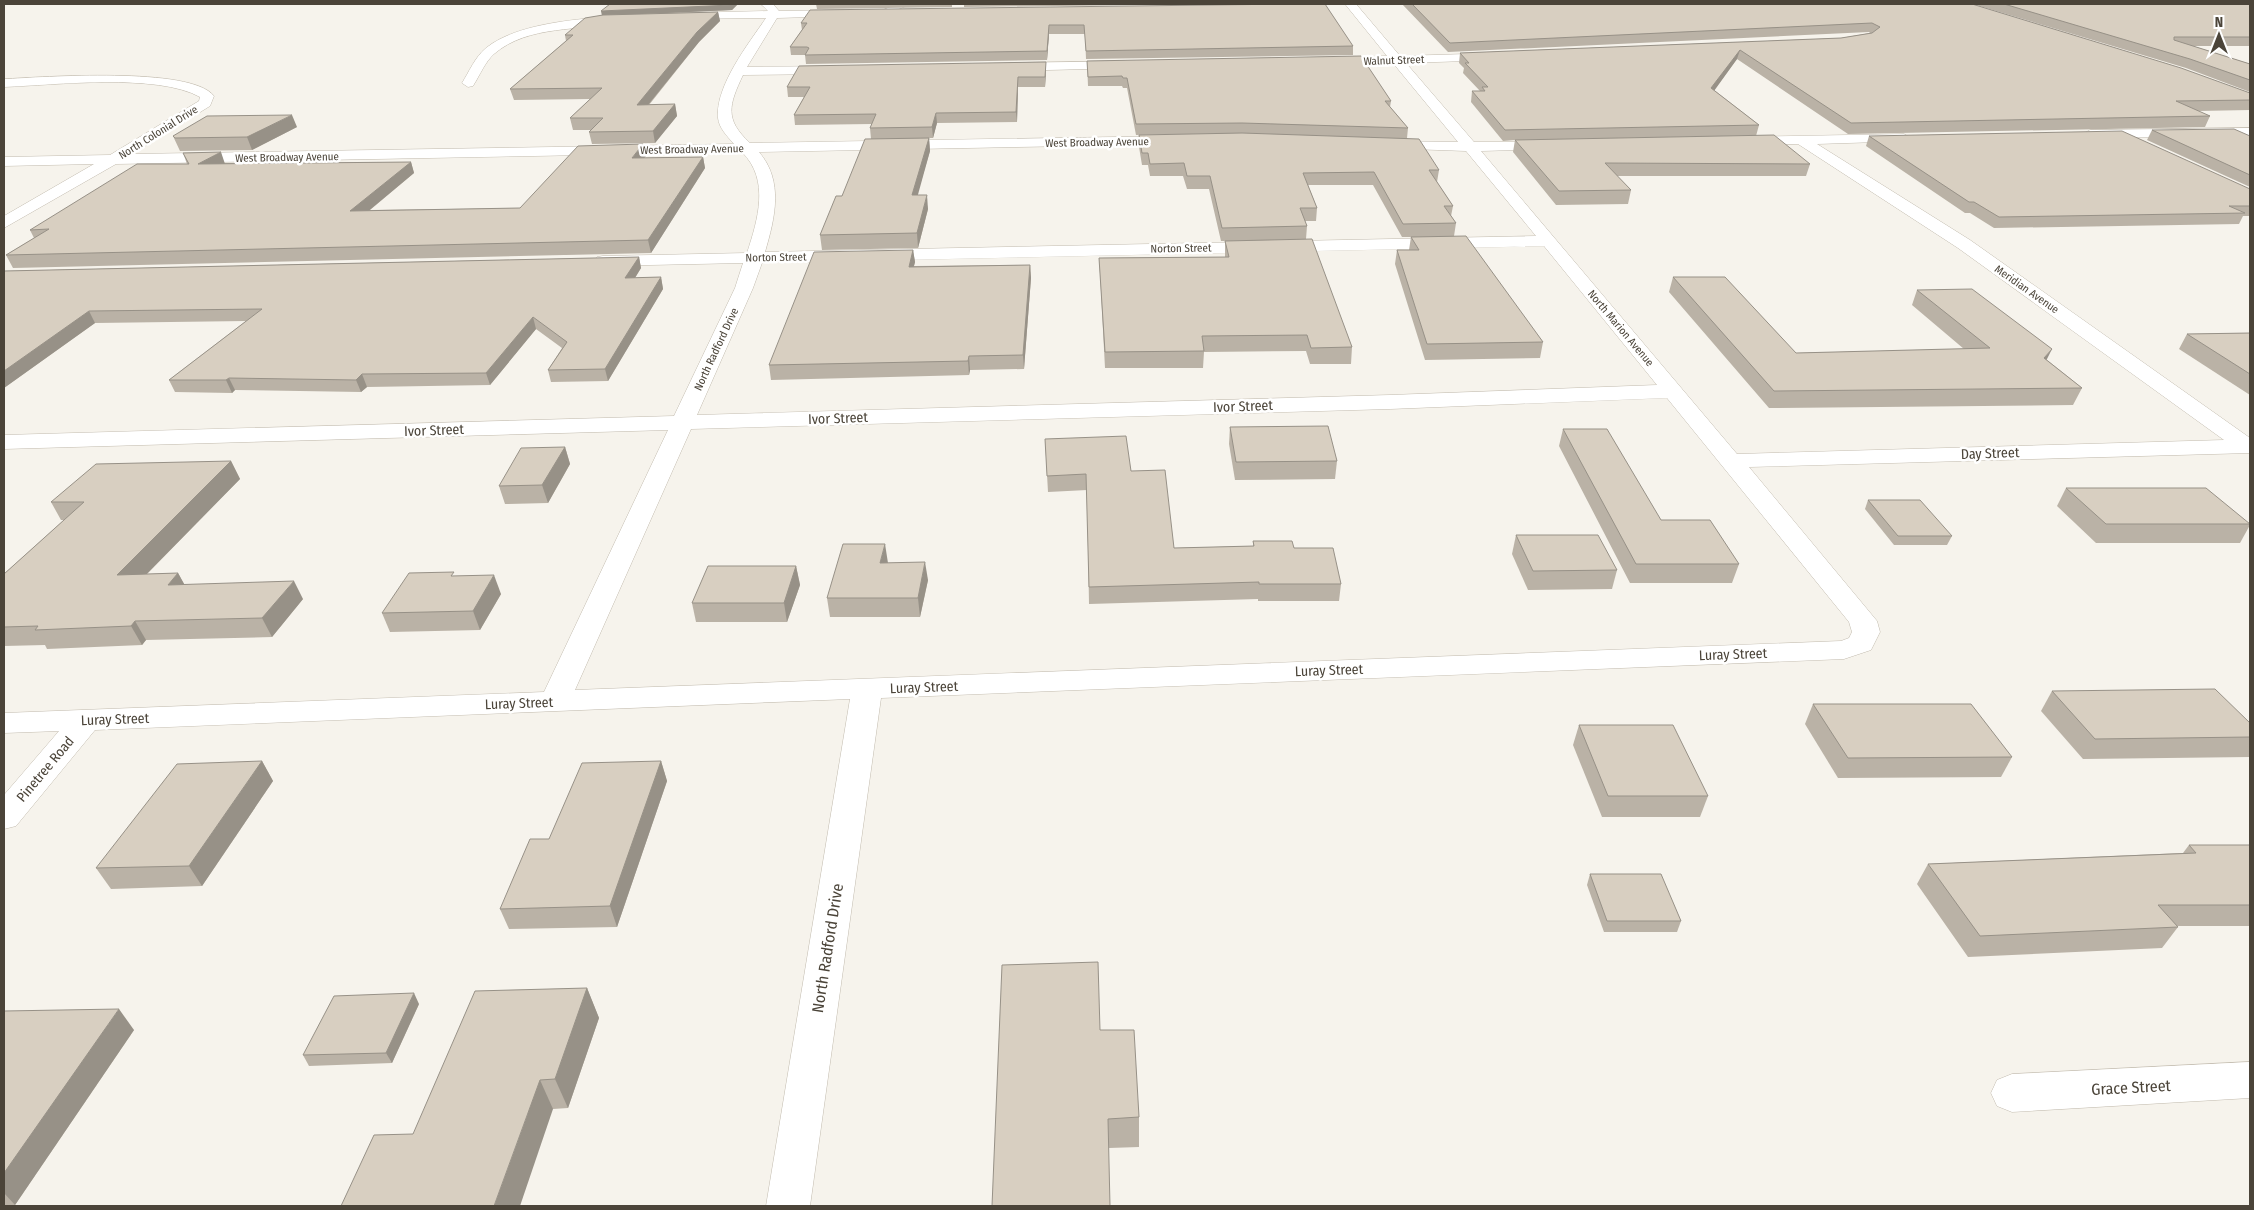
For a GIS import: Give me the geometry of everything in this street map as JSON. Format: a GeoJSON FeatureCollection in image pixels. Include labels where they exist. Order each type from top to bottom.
{"type":"FeatureCollection","features":[{"type":"Feature","properties":{"kind":"street","name":"North Marion Avenue"},"geometry":{"type":"LineString","coordinates":[[1348,5],[1397,60],[1549,241],[1862,621],[1866,632],[1861,644],[1844,650]]}},
{"type":"Feature","properties":{"kind":"street"},"geometry":{"type":"LineString","coordinates":[[880,13],[910,8]]}},
{"type":"Feature","properties":{"kind":"street"},"geometry":{"type":"LineString","coordinates":[[671,17],[769,9],[857,13]]}},
{"type":"Feature","properties":{"kind":"street","name":"North Radford Drive"},"geometry":{"type":"LineString","coordinates":[[555,701],[744,288],[754,258],[767,203],[767,180],[763,167],[728,128],[723,118],[729,90],[769,9]]}},
{"type":"Feature","properties":{"kind":"street"},"geometry":{"type":"LineString","coordinates":[[468,83],[490,51],[515,38],[582,22],[634,18]]}},
{"type":"Feature","properties":{"kind":"street","name":"Walnut Street"},"geometry":{"type":"LineString","coordinates":[[1311,62],[1507,55]]}},
{"type":"Feature","properties":{"kind":"street"},"geometry":{"type":"LineString","coordinates":[[993,67],[1139,64]]}},
{"type":"Feature","properties":{"kind":"street"},"geometry":{"type":"LineString","coordinates":[[739,71],[846,70]]}},
{"type":"Feature","properties":{"kind":"street","name":"North Colonial Drive"},"geometry":{"type":"LineString","coordinates":[[4,83],[150,81],[194,87],[203,90],[207,96],[205,103],[114,160],[4,224]]}},
{"type":"Feature","properties":{"kind":"street"},"geometry":{"type":"LineString","coordinates":[[2079,134],[2250,132]]}},
{"type":"Feature","properties":{"kind":"street"},"geometry":{"type":"LineString","coordinates":[[2118,134],[2153,150]]}},
{"type":"Feature","properties":{"kind":"street"},"geometry":{"type":"LineString","coordinates":[[1723,141],[1920,138]]}},
{"type":"Feature","properties":{"kind":"street","name":"West Broadway Avenue"},"geometry":{"type":"LineString","coordinates":[[4,161],[1192,140]]}},
{"type":"Feature","properties":{"kind":"street","name":"Meridian Avenue"},"geometry":{"type":"LineString","coordinates":[[1801,140],[1964,244],[2249,446]]}},
{"type":"Feature","properties":{"kind":"street"},"geometry":{"type":"LineString","coordinates":[[1370,144],[1470,147],[1567,145]]}},
{"type":"Feature","properties":{"kind":"street","name":"Norton Street"},"geometry":{"type":"LineString","coordinates":[[586,262],[1549,241]]}},
{"type":"Feature","properties":{"kind":"street","name":"Ivor Street"},"geometry":{"type":"LineString","coordinates":[[4,442],[1390,402],[1673,391]]}},
{"type":"Feature","properties":{"kind":"street","name":"Day Street"},"geometry":{"type":"LineString","coordinates":[[1730,461],[2249,446]]}},
{"type":"Feature","properties":{"kind":"street","name":"Luray Street"},"geometry":{"type":"LineString","coordinates":[[4,723],[1844,650]]}},
{"type":"Feature","properties":{"kind":"street","name":"North Radford Drive"},"geometry":{"type":"LineString","coordinates":[[788,1206],[867,689]]}},
{"type":"Feature","properties":{"kind":"street","name":"Pinetree Road"},"geometry":{"type":"LineString","coordinates":[[4,817],[86,720]]}},
{"type":"Feature","properties":{"kind":"street","name":"Grace Street"},"geometry":{"type":"LineString","coordinates":[[2012,1093],[2250,1080]]}},
{"type":"Feature","properties":{"kind":"building"},"geometry":{"type":"Polygon","coordinates":[[[610,4],[732,4],[601,11],[610,4]]]}},
{"type":"Feature","properties":{"kind":"building"},"geometry":{"type":"Polygon","coordinates":[[[1325,4],[1353,46],[1086,51],[1084,25],[1049,25],[1047,51],[805,55],[809,48],[790,47],[807,23],[801,23],[810,10],[1325,4]]]}},
{"type":"Feature","properties":{"kind":"building"},"geometry":{"type":"Polygon","coordinates":[[[1412,4],[1972,4],[2181,68],[2250,93],[2250,100],[2176,101],[2210,116],[1851,123],[1740,50],[1711,88],[1759,125],[1505,130],[1472,91],[1485,91],[1482,87],[1488,87],[1465,63],[1469,63],[1460,53],[1841,38],[1872,33],[1880,27],[1872,23],[1450,43],[1412,4]]]}},
{"type":"Feature","properties":{"kind":"building"},"geometry":{"type":"Polygon","coordinates":[[[2004,4],[2250,4],[2250,37],[2174,37],[2174,40],[2250,64],[2250,80],[2190,59],[2004,4]]]}},
{"type":"Feature","properties":{"kind":"building"},"geometry":{"type":"Polygon","coordinates":[[[718,12],[697,32],[637,105],[675,104],[653,131],[589,132],[603,118],[570,118],[602,88],[510,89],[573,35],[565,35],[585,18],[603,15],[718,12]]]}},
{"type":"Feature","properties":{"kind":"building"},"geometry":{"type":"Polygon","coordinates":[[[1361,56],[1391,101],[1385,101],[1408,128],[1242,123],[1136,124],[1127,78],[1122,76],[1088,77],[1087,61],[1361,56]]]}},
{"type":"Feature","properties":{"kind":"building"},"geometry":{"type":"Polygon","coordinates":[[[1046,62],[1045,77],[1018,77],[1016,112],[936,113],[932,127],[870,128],[876,114],[794,115],[810,87],[787,87],[799,66],[1046,62]]]}},
{"type":"Feature","properties":{"kind":"building"},"geometry":{"type":"Polygon","coordinates":[[[292,115],[247,137],[175,138],[173,136],[207,116],[292,115]]]}},
{"type":"Feature","properties":{"kind":"building"},"geometry":{"type":"Polygon","coordinates":[[[2234,129],[2250,136],[2250,175],[2152,130],[2234,129]]]}},
{"type":"Feature","properties":{"kind":"building"},"geometry":{"type":"Polygon","coordinates":[[[2122,131],[2250,189],[2250,206],[2229,206],[2245,213],[1999,217],[1974,202],[1969,202],[1869,136],[2122,131]]]}},
{"type":"Feature","properties":{"kind":"building"},"geometry":{"type":"Polygon","coordinates":[[[1242,133],[1419,139],[1439,170],[1429,170],[1453,206],[1444,206],[1456,223],[1403,224],[1374,172],[1303,173],[1317,208],[1300,208],[1307,226],[1222,228],[1210,176],[1187,176],[1184,163],[1150,164],[1148,153],[1142,153],[1139,135],[1242,133]]]}},
{"type":"Feature","properties":{"kind":"building"},"geometry":{"type":"Polygon","coordinates":[[[1774,135],[1810,164],[1605,163],[1631,190],[1559,191],[1515,140],[1774,135]]]}},
{"type":"Feature","properties":{"kind":"building"},"geometry":{"type":"Polygon","coordinates":[[[929,138],[912,195],[927,195],[917,233],[820,235],[836,196],[842,196],[865,139],[929,138]]]}},
{"type":"Feature","properties":{"kind":"building"},"geometry":{"type":"Polygon","coordinates":[[[643,144],[632,158],[703,157],[648,240],[6,255],[49,229],[30,230],[137,164],[189,164],[183,153],[221,152],[198,164],[411,162],[350,211],[520,208],[578,146],[643,144]]]}},
{"type":"Feature","properties":{"kind":"building"},"geometry":{"type":"Polygon","coordinates":[[[1466,236],[1543,342],[1427,344],[1397,250],[1419,250],[1411,237],[1466,236]]]}},
{"type":"Feature","properties":{"kind":"building"},"geometry":{"type":"Polygon","coordinates":[[[1312,239],[1352,347],[1311,348],[1307,335],[1202,336],[1204,351],[1105,352],[1099,258],[1229,257],[1225,241],[1312,239]]]}},
{"type":"Feature","properties":{"kind":"building"},"geometry":{"type":"Polygon","coordinates":[[[913,250],[909,267],[1030,265],[1023,355],[969,356],[968,361],[769,365],[814,252],[913,250]]]}},
{"type":"Feature","properties":{"kind":"building"},"geometry":{"type":"Polygon","coordinates":[[[639,257],[625,278],[661,277],[605,369],[548,370],[567,342],[533,317],[486,373],[362,374],[356,380],[229,378],[226,380],[169,380],[262,309],[89,311],[4,371],[4,271],[639,257]]]}},
{"type":"Feature","properties":{"kind":"building"},"geometry":{"type":"Polygon","coordinates":[[[1673,277],[1725,277],[1796,353],[1990,348],[1917,290],[1972,289],[2052,349],[2044,358],[2082,388],[1774,391],[1673,277]]]}},
{"type":"Feature","properties":{"kind":"building"},"geometry":{"type":"Polygon","coordinates":[[[2250,333],[2250,374],[2187,334],[2250,333]]]}},
{"type":"Feature","properties":{"kind":"building"},"geometry":{"type":"Polygon","coordinates":[[[1328,426],[1337,461],[1236,462],[1230,427],[1328,426]]]}},
{"type":"Feature","properties":{"kind":"building"},"geometry":{"type":"Polygon","coordinates":[[[1563,429],[1607,429],[1661,520],[1710,520],[1739,564],[1636,564],[1563,429]]]}},
{"type":"Feature","properties":{"kind":"building"},"geometry":{"type":"Polygon","coordinates":[[[1126,436],[1131,471],[1165,470],[1174,548],[1254,546],[1253,541],[1292,541],[1294,548],[1333,548],[1341,584],[1259,584],[1259,582],[1089,587],[1086,474],[1047,476],[1045,439],[1126,436]]]}},
{"type":"Feature","properties":{"kind":"building"},"geometry":{"type":"Polygon","coordinates":[[[565,447],[542,485],[499,486],[521,448],[565,447]]]}},
{"type":"Feature","properties":{"kind":"building"},"geometry":{"type":"Polygon","coordinates":[[[231,461],[117,575],[178,573],[168,585],[294,581],[262,618],[135,621],[131,626],[35,630],[38,626],[4,627],[4,574],[84,502],[51,502],[96,464],[231,461]]]}},
{"type":"Feature","properties":{"kind":"building"},"geometry":{"type":"Polygon","coordinates":[[[2066,488],[2206,488],[2250,524],[2106,524],[2066,488]]]}},
{"type":"Feature","properties":{"kind":"building"},"geometry":{"type":"Polygon","coordinates":[[[1868,500],[1920,500],[1952,536],[1898,536],[1868,500]]]}},
{"type":"Feature","properties":{"kind":"building"},"geometry":{"type":"Polygon","coordinates":[[[1516,535],[1598,535],[1617,570],[1533,571],[1516,535]]]}},
{"type":"Feature","properties":{"kind":"building"},"geometry":{"type":"Polygon","coordinates":[[[843,544],[885,544],[880,563],[925,562],[918,598],[827,598],[843,544]]]}},
{"type":"Feature","properties":{"kind":"building"},"geometry":{"type":"Polygon","coordinates":[[[708,566],[796,566],[784,603],[692,603],[708,566]]]}},
{"type":"Feature","properties":{"kind":"building"},"geometry":{"type":"Polygon","coordinates":[[[454,572],[451,576],[494,575],[473,611],[382,613],[409,573],[454,572]]]}},
{"type":"Feature","properties":{"kind":"building"},"geometry":{"type":"Polygon","coordinates":[[[2215,689],[2250,723],[2250,737],[2095,739],[2052,691],[2215,689]]]}},
{"type":"Feature","properties":{"kind":"building"},"geometry":{"type":"Polygon","coordinates":[[[1813,704],[1971,704],[2012,757],[1848,758],[1813,704]]]}},
{"type":"Feature","properties":{"kind":"building"},"geometry":{"type":"Polygon","coordinates":[[[1579,725],[1673,725],[1708,796],[1608,796],[1579,725]]]}},
{"type":"Feature","properties":{"kind":"building"},"geometry":{"type":"Polygon","coordinates":[[[262,761],[189,866],[96,868],[177,764],[262,761]]]}},
{"type":"Feature","properties":{"kind":"building"},"geometry":{"type":"Polygon","coordinates":[[[661,761],[610,906],[500,909],[530,839],[549,839],[582,763],[661,761]]]}},
{"type":"Feature","properties":{"kind":"building"},"geometry":{"type":"Polygon","coordinates":[[[2189,845],[2250,845],[2250,905],[2158,905],[2178,927],[1980,936],[1928,864],[2196,853],[2189,845]]]}},
{"type":"Feature","properties":{"kind":"building"},"geometry":{"type":"Polygon","coordinates":[[[1590,874],[1661,874],[1681,921],[1607,921],[1590,874]]]}},
{"type":"Feature","properties":{"kind":"building"},"geometry":{"type":"Polygon","coordinates":[[[1098,962],[1100,1030],[1134,1030],[1139,1117],[1108,1119],[1110,1206],[992,1206],[1002,965],[1098,962]]]}},
{"type":"Feature","properties":{"kind":"building"},"geometry":{"type":"Polygon","coordinates":[[[587,988],[555,1079],[540,1080],[494,1206],[341,1206],[374,1135],[413,1134],[475,991],[587,988]]]}},
{"type":"Feature","properties":{"kind":"building"},"geometry":{"type":"Polygon","coordinates":[[[414,993],[386,1053],[303,1055],[334,996],[414,993]]]}},
{"type":"Feature","properties":{"kind":"building"},"geometry":{"type":"Polygon","coordinates":[[[119,1009],[4,1173],[4,1011],[119,1009]]]}}]}
